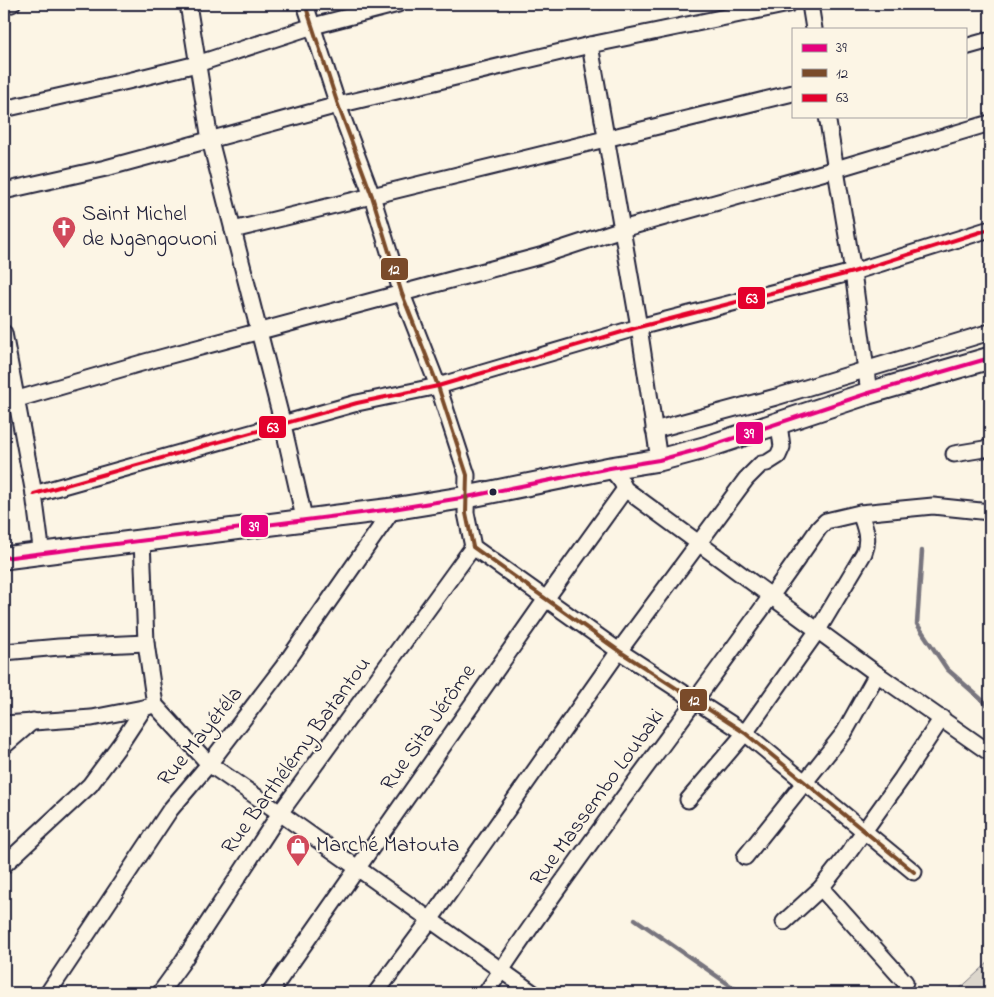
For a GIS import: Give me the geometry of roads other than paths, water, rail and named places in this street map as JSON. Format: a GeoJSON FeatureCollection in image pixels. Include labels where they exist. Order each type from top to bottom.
{"type":"FeatureCollection","features":[{"type":"Feature","properties":{"kind":"street"},"geometry":{"type":"LineString","coordinates":[[4,5],[12,4]]}},
{"type":"Feature","properties":{"kind":"street"},"geometry":{"type":"LineString","coordinates":[[188,4],[196,64],[210,140],[305,522]]}},
{"type":"Feature","properties":{"kind":"street"},"geometry":{"type":"LineString","coordinates":[[305,4],[338,105],[372,196],[402,294],[438,386],[467,475],[466,514],[473,547],[619,651],[694,701],[745,732],[914,872]]}},
{"type":"Feature","properties":{"kind":"street"},"geometry":{"type":"LineString","coordinates":[[4,109],[196,64],[313,26],[398,4]]}},
{"type":"Feature","properties":{"kind":"street"},"geometry":{"type":"LineString","coordinates":[[4,191],[106,168],[338,105],[590,45],[790,4]]}},
{"type":"Feature","properties":{"kind":"street"},"geometry":{"type":"LineString","coordinates":[[810,4],[814,28]]}},
{"type":"Feature","properties":{"kind":"street"},"geometry":{"type":"LineString","coordinates":[[966,47],[990,40]]}},
{"type":"Feature","properties":{"kind":"street"},"geometry":{"type":"LineString","coordinates":[[590,45],[639,327],[659,460]]}},
{"type":"Feature","properties":{"kind":"street"},"geometry":{"type":"LineString","coordinates":[[233,230],[792,94]]}},
{"type":"Feature","properties":{"kind":"street"},"geometry":{"type":"LineString","coordinates":[[827,118],[853,272],[869,394]]}},
{"type":"Feature","properties":{"kind":"street"},"geometry":{"type":"LineString","coordinates":[[10,402],[145,362],[540,256],[622,229],[836,169],[990,123]]}},
{"type":"Feature","properties":{"kind":"street"},"geometry":{"type":"LineString","coordinates":[[34,494],[357,404],[438,386],[639,327],[853,272],[990,229]]}},
{"type":"Feature","properties":{"kind":"street"},"geometry":{"type":"LineString","coordinates":[[654,430],[776,397],[990,332]]}},
{"type":"Feature","properties":{"kind":"street"},"geometry":{"type":"LineString","coordinates":[[4,333],[10,402],[34,494],[42,555]]}},
{"type":"Feature","properties":{"kind":"street"},"geometry":{"type":"LineString","coordinates":[[946,344],[950,369]]}},
{"type":"Feature","properties":{"kind":"street"},"geometry":{"type":"LineString","coordinates":[[4,558],[42,555],[142,540],[305,522],[393,509],[467,497],[659,460],[704,448],[869,394],[990,358]]}},
{"type":"Feature","properties":{"kind":"street"},"geometry":{"type":"LineString","coordinates":[[376,993],[430,920],[619,651],[746,479],[761,464],[767,463],[778,456],[782,447],[779,424]]}},
{"type":"Feature","properties":{"kind":"street"},"geometry":{"type":"LineString","coordinates":[[954,454],[990,448]]}},
{"type":"Feature","properties":{"kind":"street"},"geometry":{"type":"LineString","coordinates":[[610,468],[625,489],[877,674],[990,753]]}},
{"type":"Feature","properties":{"kind":"street","name":"Rue Sita Jérôme"},"geometry":{"type":"LineString","coordinates":[[270,993],[625,489]]}},
{"type":"Feature","properties":{"kind":"street","name":"Rue Massembo Loubaki"},"geometry":{"type":"LineString","coordinates":[[486,993],[694,701],[771,597],[819,528],[826,521],[860,513],[933,506],[990,512]]}},
{"type":"Feature","properties":{"kind":"street","name":"Rue Mayétéla"},"geometry":{"type":"LineString","coordinates":[[48,993],[170,810],[209,764],[284,667],[393,509]]}},
{"type":"Feature","properties":{"kind":"street"},"geometry":{"type":"LineString","coordinates":[[688,800],[745,732],[818,630],[868,544],[867,533],[860,513]]}},
{"type":"Feature","properties":{"kind":"street"},"geometry":{"type":"LineString","coordinates":[[4,865],[90,784],[149,706],[142,540]]}},
{"type":"Feature","properties":{"kind":"street","name":"Rue Barthélémy Batantou"},"geometry":{"type":"LineString","coordinates":[[160,993],[280,813],[473,547]]}},
{"type":"Feature","properties":{"kind":"street"},"geometry":{"type":"LineString","coordinates":[[4,652],[59,647],[146,644]]}},
{"type":"Feature","properties":{"kind":"street"},"geometry":{"type":"LineString","coordinates":[[746,857],[844,733],[877,674]]}},
{"type":"Feature","properties":{"kind":"street"},"geometry":{"type":"LineString","coordinates":[[149,706],[209,764],[534,993]]}},
{"type":"Feature","properties":{"kind":"street"},"geometry":{"type":"LineString","coordinates":[[4,724],[92,718],[149,706]]}},
{"type":"Feature","properties":{"kind":"street"},"geometry":{"type":"LineString","coordinates":[[784,922],[821,888],[902,778],[942,718]]}},
{"type":"Feature","properties":{"kind":"street"},"geometry":{"type":"LineString","coordinates":[[4,746],[33,721]]}},
{"type":"Feature","properties":{"kind":"street"},"geometry":{"type":"LineString","coordinates":[[821,888],[905,982]]}},
{"type":"Feature","properties":{"kind":"waterway"},"geometry":{"type":"LineString","coordinates":[[922,551],[917,624],[947,669],[990,707]]}},
{"type":"Feature","properties":{"kind":"waterway"},"geometry":{"type":"LineString","coordinates":[[635,919],[741,993]]}},
{"type":"Feature","properties":{"kind":"place","name":"Saint Michel de Ngangouoni"},"geometry":{"type":"Point","coordinates":[64,249]}},
{"type":"Feature","properties":{"kind":"place","name":"Marché Matouta"},"geometry":{"type":"Point","coordinates":[298,867]}}]}
